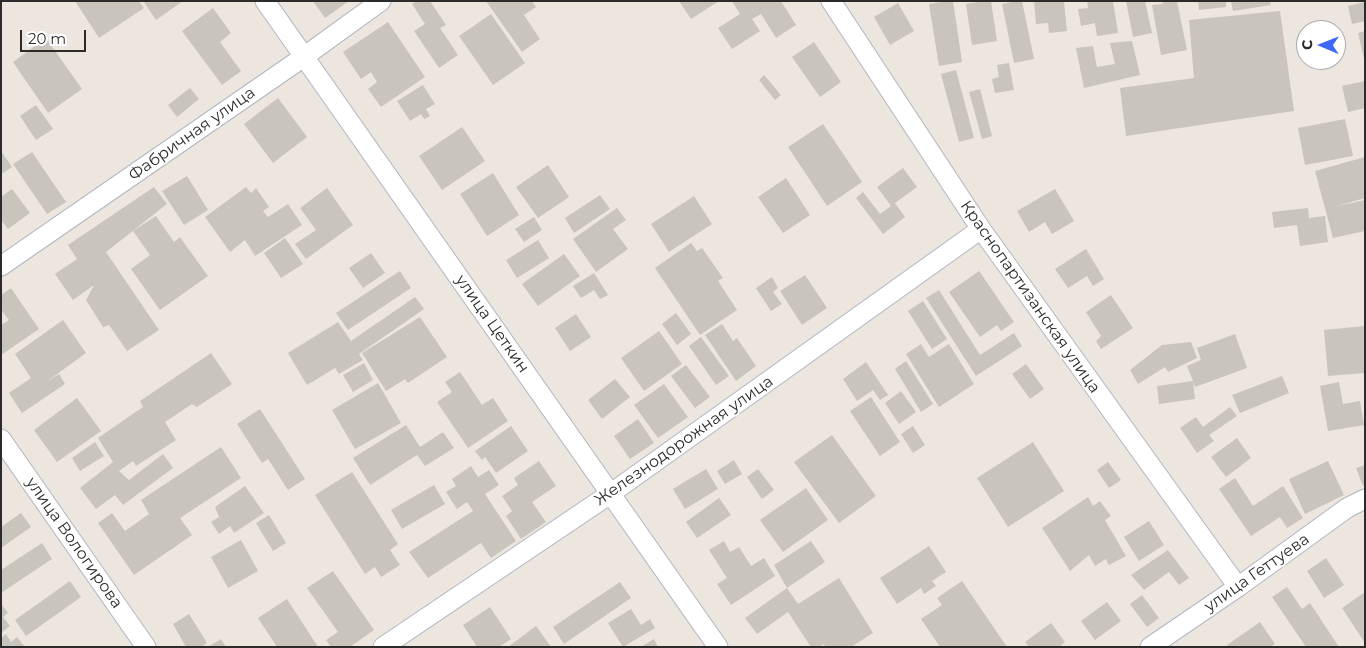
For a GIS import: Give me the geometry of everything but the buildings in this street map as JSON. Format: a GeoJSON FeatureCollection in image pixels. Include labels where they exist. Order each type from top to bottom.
{"type":"FeatureCollection","features":[{"type":"Feature","properties":{"kind":"street","name":"улица Цеткин"},"geometry":{"type":"LineString","coordinates":[[265,1],[718,647]]}},
{"type":"Feature","properties":{"kind":"street","name":"Фабричная улица"},"geometry":{"type":"LineString","coordinates":[[1,266],[381,1]]}},
{"type":"Feature","properties":{"kind":"street","name":"Краснопартизанская улица"},"geometry":{"type":"LineString","coordinates":[[830,1],[980,229],[1238,587]]}},
{"type":"Feature","properties":{"kind":"street","name":"Железнодорожная улица"},"geometry":{"type":"LineString","coordinates":[[383,647],[610,494],[980,229]]}},
{"type":"Feature","properties":{"kind":"street","name":"улица Вологирова"},"geometry":{"type":"LineString","coordinates":[[1,439],[146,647]]}},
{"type":"Feature","properties":{"kind":"street","name":"улица Геттуева"},"geometry":{"type":"LineString","coordinates":[[1150,647],[1238,587],[1347,508],[1365,499]]}}]}
